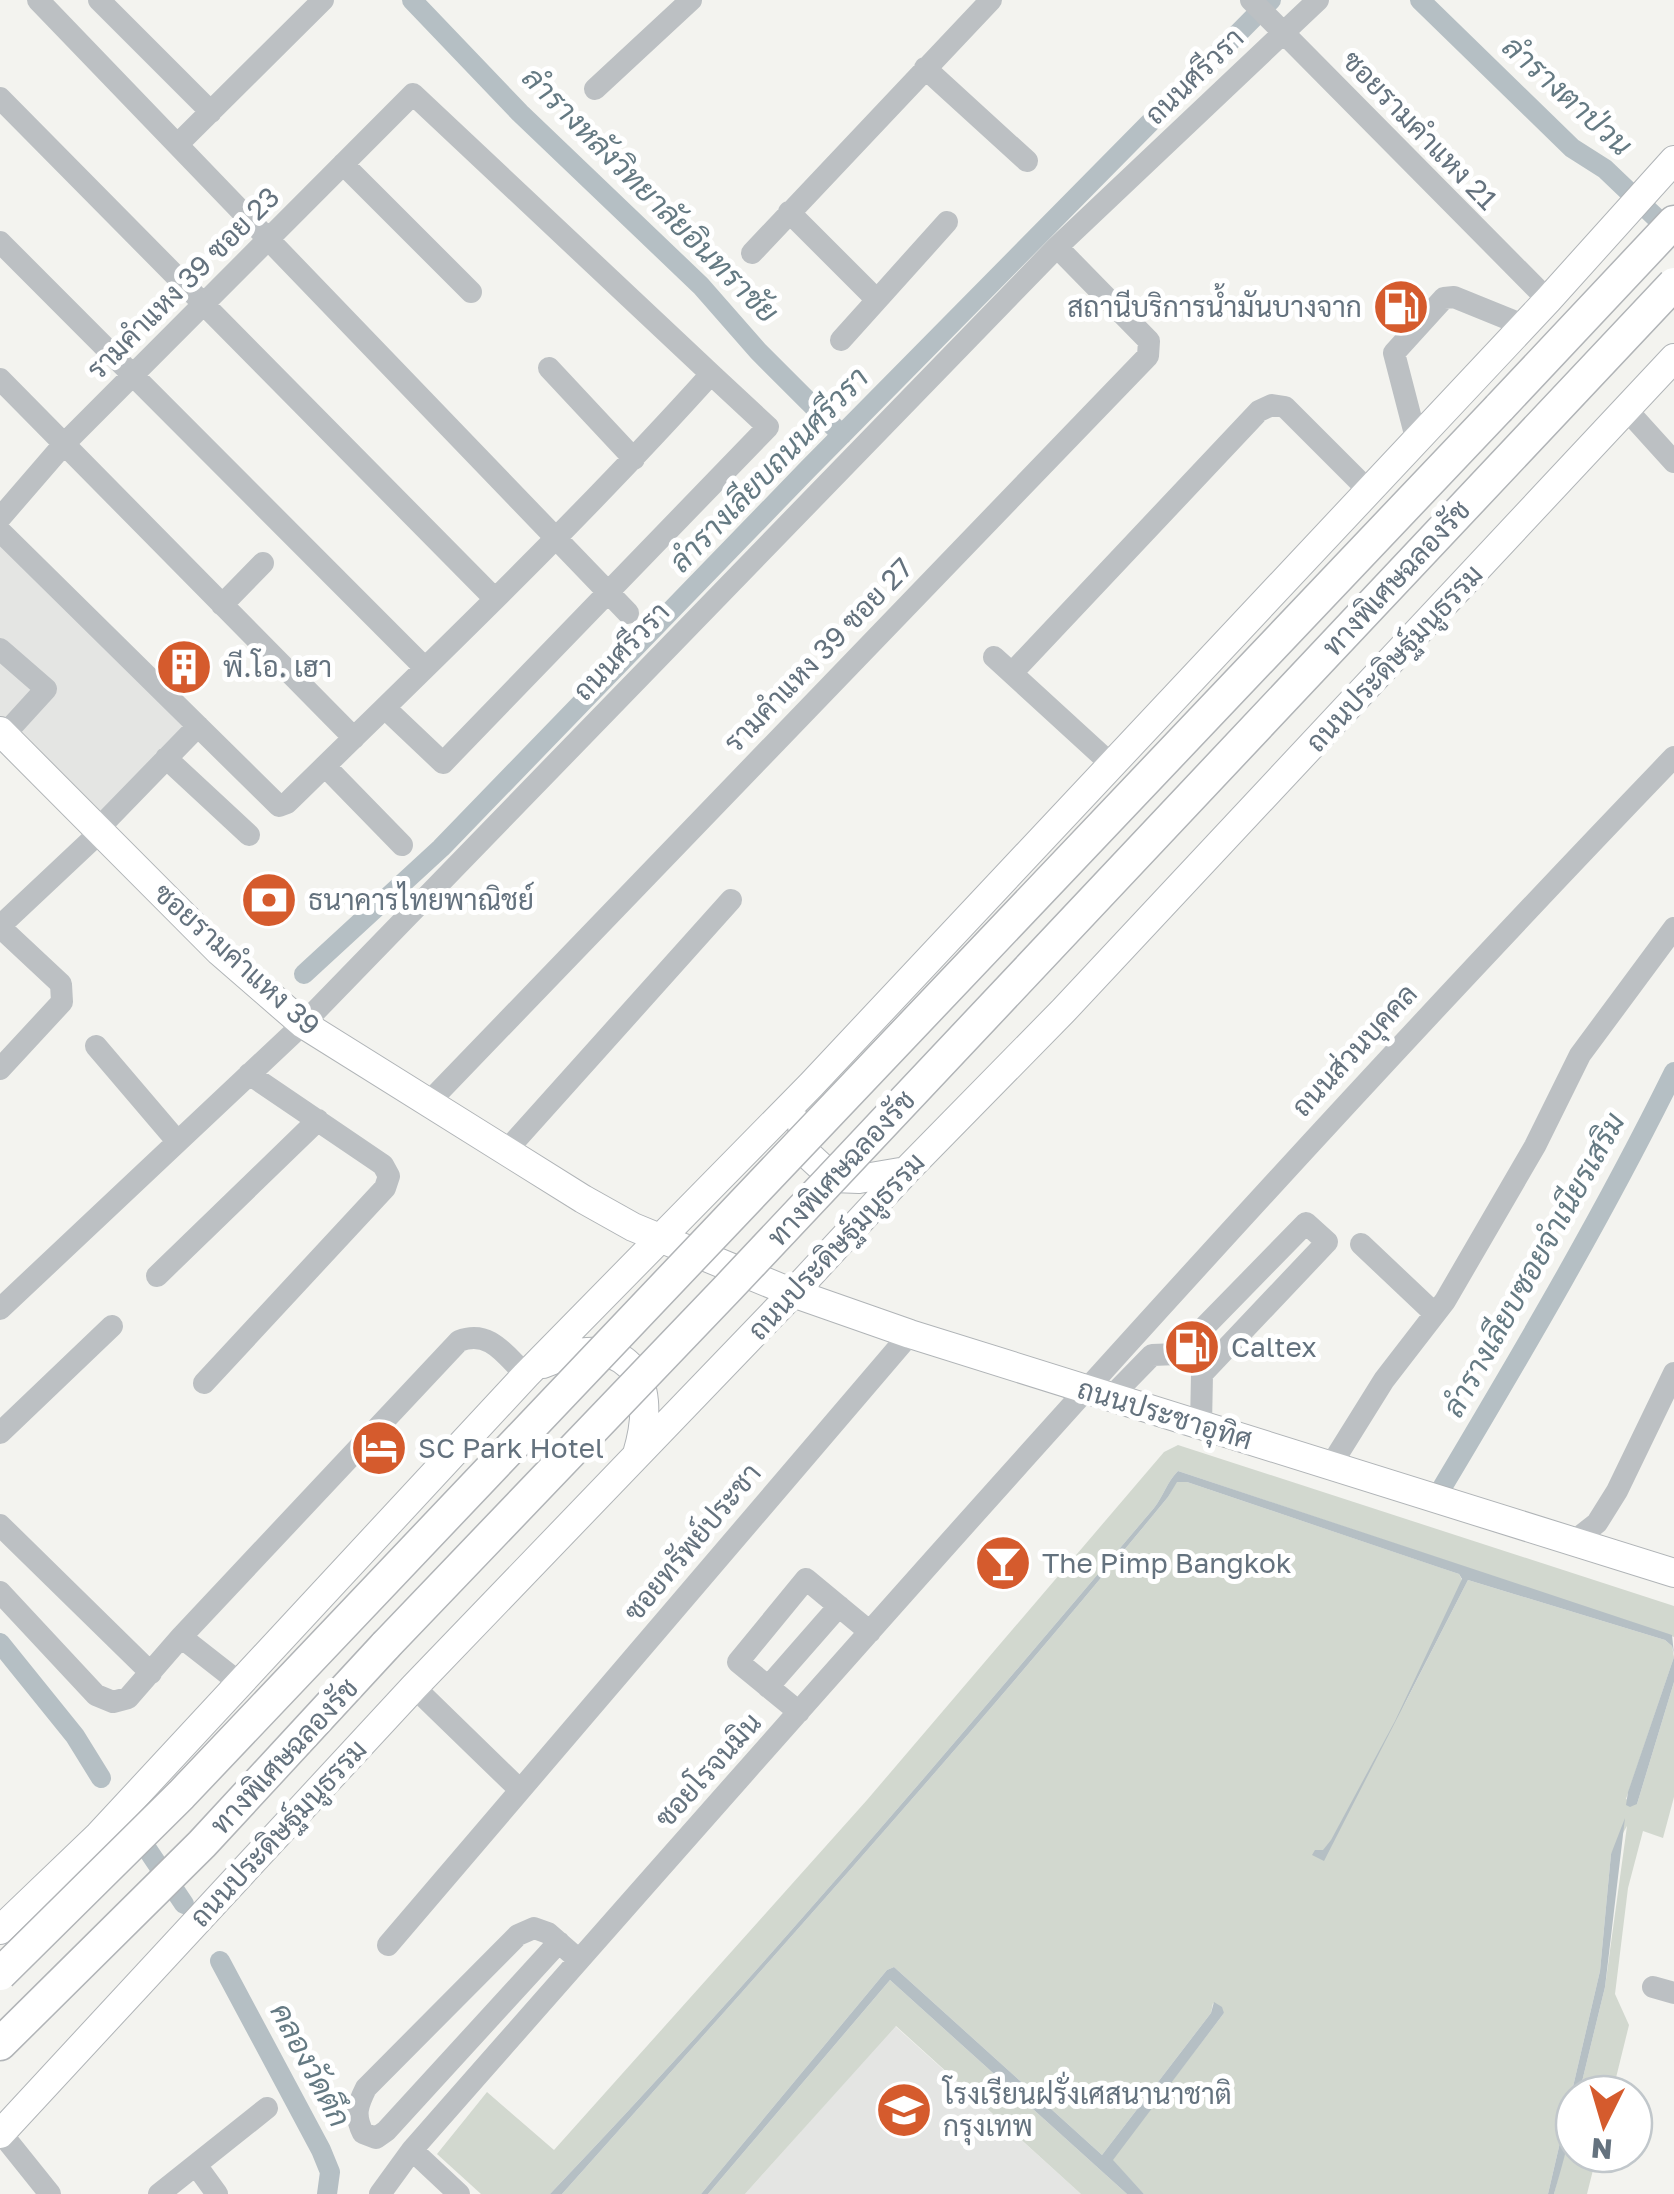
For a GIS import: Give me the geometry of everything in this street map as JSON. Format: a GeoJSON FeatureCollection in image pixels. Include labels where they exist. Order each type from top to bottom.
{"type":"FeatureCollection","features":[{"type":"Feature","properties":{"kind":"highway","name":"ทางพิเศษฉลองรัช"},"geometry":{"type":"LineString","coordinates":[[0,1974],[181,1795],[442,1523],[1674,222]]}},
{"type":"Feature","properties":{"kind":"highway","name":"ทางพิเศษฉลองรัช"},"geometry":{"type":"LineString","coordinates":[[0,2044],[202,1844],[1674,284]]}},
{"type":"Feature","properties":{"kind":"main road"},"geometry":{"type":"LineString","coordinates":[[0,1930],[99,1834],[530,1372],[811,1086],[1548,300],[1674,160]]}},
{"type":"Feature","properties":{"kind":"main road","name":"ถนนประดิษฐ์มนูธรรม"},"geometry":{"type":"LineString","coordinates":[[0,2134],[414,1687],[1063,1011],[1674,358]]}},
{"type":"Feature","properties":{"kind":"main road","name":"ซอยรามคำแหง 39"},"geometry":{"type":"LineString","coordinates":[[2,733],[220,952],[303,1024],[609,1214],[661,1239]]}},
{"type":"Feature","properties":{"kind":"main road"},"geometry":{"type":"LineString","coordinates":[[811,1086],[801,1113],[805,1152],[833,1178],[860,1179],[906,1172]]}},
{"type":"Feature","properties":{"kind":"main road","name":"ถนนประชาอุทิศ"},"geometry":{"type":"LineString","coordinates":[[661,1239],[793,1293],[910,1334],[1674,1574]]}},
{"type":"Feature","properties":{"kind":"main road"},"geometry":{"type":"LineString","coordinates":[[530,1372],[576,1352],[592,1351],[625,1360],[638,1377],[645,1396],[646,1415],[636,1456]]}},
{"type":"Feature","properties":{"kind":"street"},"geometry":{"type":"LineString","coordinates":[[38,0],[628,612]]}},
{"type":"Feature","properties":{"kind":"street"},"geometry":{"type":"LineString","coordinates":[[178,144],[323,0]]}},
{"type":"Feature","properties":{"kind":"street"},"geometry":{"type":"LineString","coordinates":[[596,88],[691,0]]}},
{"type":"Feature","properties":{"kind":"street"},"geometry":{"type":"LineString","coordinates":[[752,253],[991,0]]}},
{"type":"Feature","properties":{"kind":"street","name":"ซอยรามคำแหง 21"},"geometry":{"type":"LineString","coordinates":[[1251,0],[1548,300]]}},
{"type":"Feature","properties":{"kind":"street","name":"ถนนศรีวรา"},"geometry":{"type":"LineString","coordinates":[[0,1308],[303,1024],[1057,247],[1277,26],[1318,0]]}},
{"type":"Feature","properties":{"kind":"street"},"geometry":{"type":"LineString","coordinates":[[104,2],[211,112]]}},
{"type":"Feature","properties":{"kind":"street"},"geometry":{"type":"LineString","coordinates":[[925,68],[1027,161]]}},
{"type":"Feature","properties":{"kind":"street","name":"รามคำแหง 39 ซอย 23"},"geometry":{"type":"LineString","coordinates":[[0,518],[64,444],[413,94],[711,374]]}},
{"type":"Feature","properties":{"kind":"street"},"geometry":{"type":"LineString","coordinates":[[0,98],[494,599]]}},
{"type":"Feature","properties":{"kind":"street"},"geometry":{"type":"LineString","coordinates":[[344,164],[471,292]]}},
{"type":"Feature","properties":{"kind":"street"},"geometry":{"type":"LineString","coordinates":[[789,212],[877,300]]}},
{"type":"Feature","properties":{"kind":"street"},"geometry":{"type":"LineString","coordinates":[[841,340],[947,222]]}},
{"type":"Feature","properties":{"kind":"street"},"geometry":{"type":"LineString","coordinates":[[0,242],[425,668]]}},
{"type":"Feature","properties":{"kind":"street","name":"รามคำแหง 39 ซอย 27"},"geometry":{"type":"LineString","coordinates":[[428,1102],[1148,356],[1149,341],[1057,247]]}},
{"type":"Feature","properties":{"kind":"street"},"geometry":{"type":"LineString","coordinates":[[1416,438],[1394,353],[1444,298],[1454,297],[1523,324]]}},
{"type":"Feature","properties":{"kind":"street"},"geometry":{"type":"LineString","coordinates":[[549,368],[634,459]]}},
{"type":"Feature","properties":{"kind":"street"},"geometry":{"type":"LineString","coordinates":[[0,531],[279,806],[287,803],[354,738],[384,708],[425,668],[634,459],[711,374],[768,427],[443,763],[384,708]]}},
{"type":"Feature","properties":{"kind":"street"},"geometry":{"type":"LineString","coordinates":[[0,379],[354,738]]}},
{"type":"Feature","properties":{"kind":"street"},"geometry":{"type":"LineString","coordinates":[[1012,673],[1259,411],[1285,406],[1368,490]]}},
{"type":"Feature","properties":{"kind":"street"},"geometry":{"type":"LineString","coordinates":[[1626,409],[1674,462]]}},
{"type":"Feature","properties":{"kind":"street"},"geometry":{"type":"LineString","coordinates":[[222,605],[263,563]]}},
{"type":"Feature","properties":{"kind":"street"},"geometry":{"type":"LineString","coordinates":[[0,649],[46,689],[2,733]]}},
{"type":"Feature","properties":{"kind":"street"},"geometry":{"type":"LineString","coordinates":[[994,657],[1111,764]]}},
{"type":"Feature","properties":{"kind":"street"},"geometry":{"type":"LineString","coordinates":[[2,1063],[62,1002],[62,984],[0,927],[198,726]]}},
{"type":"Feature","properties":{"kind":"street","name":"ถนนส่วนบุคคล"},"geometry":{"type":"LineString","coordinates":[[1097,1393],[1462,978],[1674,757]]}},
{"type":"Feature","properties":{"kind":"street"},"geometry":{"type":"LineString","coordinates":[[166,758],[250,834]]}},
{"type":"Feature","properties":{"kind":"street"},"geometry":{"type":"LineString","coordinates":[[325,766],[402,845]]}},
{"type":"Feature","properties":{"kind":"street"},"geometry":{"type":"LineString","coordinates":[[506,1151],[731,900]]}},
{"type":"Feature","properties":{"kind":"street"},"geometry":{"type":"LineString","coordinates":[[1331,1466],[1384,1380],[1435,1314],[1535,1146],[1580,1055],[1674,928]]}},
{"type":"Feature","properties":{"kind":"street"},"geometry":{"type":"LineString","coordinates":[[96,1046],[177,1141]]}},
{"type":"Feature","properties":{"kind":"street"},"geometry":{"type":"LineString","coordinates":[[204,1383],[386,1188],[389,1176],[383,1165],[249,1074]]}},
{"type":"Feature","properties":{"kind":"street"},"geometry":{"type":"LineString","coordinates":[[157,1276],[318,1120]]}},
{"type":"Feature","properties":{"kind":"street"},"geometry":{"type":"LineString","coordinates":[[1178,1354],[1306,1223],[1328,1242],[1202,1374],[1201,1425]]}},
{"type":"Feature","properties":{"kind":"street"},"geometry":{"type":"LineString","coordinates":[[1361,1244],[1435,1314]]}},
{"type":"Feature","properties":{"kind":"street"},"geometry":{"type":"LineString","coordinates":[[0,1433],[112,1326]]}},
{"type":"Feature","properties":{"kind":"street","name":"ซอยทรัพย์ประชา"},"geometry":{"type":"LineString","coordinates":[[388,1946],[910,1334]]}},
{"type":"Feature","properties":{"kind":"street"},"geometry":{"type":"LineString","coordinates":[[0,1592],[96,1696],[113,1702],[128,1698],[458,1340],[474,1335],[490,1340],[530,1372]]}},
{"type":"Feature","properties":{"kind":"street"},"geometry":{"type":"LineString","coordinates":[[1097,1393],[1152,1355],[1178,1354],[1202,1374]]}},
{"type":"Feature","properties":{"kind":"street"},"geometry":{"type":"LineString","coordinates":[[1572,1542],[1597,1522],[1617,1491],[1674,1373]]}},
{"type":"Feature","properties":{"kind":"street","name":"ซอยโรจนมิน"},"geometry":{"type":"LineString","coordinates":[[380,2194],[412,2150],[870,1632],[1097,1393]]}},
{"type":"Feature","properties":{"kind":"street"},"geometry":{"type":"LineString","coordinates":[[2,1531],[150,1673]]}},
{"type":"Feature","properties":{"kind":"street"},"geometry":{"type":"LineString","coordinates":[[799,1712],[738,1662],[806,1579],[870,1632]]}},
{"type":"Feature","properties":{"kind":"street"},"geometry":{"type":"LineString","coordinates":[[768,1687],[839,1606]]}},
{"type":"Feature","properties":{"kind":"street"},"geometry":{"type":"LineString","coordinates":[[181,1637],[241,1684]]}},
{"type":"Feature","properties":{"kind":"street"},"geometry":{"type":"LineString","coordinates":[[414,1687],[520,1790]]}},
{"type":"Feature","properties":{"kind":"street"},"geometry":{"type":"LineString","coordinates":[[558,1942],[386,2131],[376,2138],[363,2133],[356,2120],[357,2106],[366,2088],[518,1935],[534,1928],[548,1933],[579,1960]]}},
{"type":"Feature","properties":{"kind":"street"},"geometry":{"type":"LineString","coordinates":[[159,2194],[267,2108]]}},
{"type":"Feature","properties":{"kind":"street"},"geometry":{"type":"LineString","coordinates":[[0,2134],[50,2194]]}},
{"type":"Feature","properties":{"kind":"street"},"geometry":{"type":"LineString","coordinates":[[412,2150],[460,2194]]}},
{"type":"Feature","properties":{"kind":"street"},"geometry":{"type":"LineString","coordinates":[[196,2166],[217,2194]]}},
{"type":"Feature","properties":{"kind":"shaded area"},"geometry":{"type":"Polygon","coordinates":[[[0,531],[198,726],[97,830],[0,731],[0,531]]]}},
{"type":"Feature","properties":{"kind":"shaded area"},"geometry":{"type":"Polygon","coordinates":[[[1178,1445],[1674,1606],[1674,1637],[1178,1471],[1154,1508],[857,1855],[550,2194],[481,2194],[437,2154],[487,2092],[554,2150],[867,1800],[1164,1452],[1178,1445]]]}},
{"type":"Feature","properties":{"kind":"shaded area"},"geometry":{"type":"Polygon","coordinates":[[[1178,1471],[1672,1635],[1674,1654],[1665,1640],[1468,1580],[1324,1861],[1312,1855],[1331,1840],[1395,1721],[1462,1579],[1459,1574],[1187,1482],[1177,1482],[1094,1586],[869,1849],[562,2194],[550,2194],[857,1855],[1154,1508],[1178,1471]]]}},
{"type":"Feature","properties":{"kind":"shaded area"},"geometry":{"type":"Polygon","coordinates":[[[1176,1482],[1187,1482],[1459,1574],[1459,1589],[1402,1709],[1468,1580],[1665,1640],[1672,1646],[1674,1657],[1626,1799],[1637,1804],[1674,1682],[1674,1797],[1663,1838],[1643,1831],[1628,1888],[1615,1994],[1629,2025],[1617,2074],[1584,2074],[1605,1987],[1627,1826],[1611,1854],[1600,1971],[1576,2074],[1554,2074],[1554,2168],[1548,2194],[1144,2194],[1112,2160],[1224,2013],[1213,2003],[1211,2013],[1102,2155],[894,1967],[887,1970],[701,2194],[562,2194],[945,1761],[1168,1497],[1176,1482]]]}},
{"type":"Feature","properties":{"kind":"shaded area"},"geometry":{"type":"Polygon","coordinates":[[[1674,1657],[1674,1682],[1637,1804],[1630,1807],[1626,1805],[1628,1792],[1674,1657]]]}},
{"type":"Feature","properties":{"kind":"shaded area"},"geometry":{"type":"Polygon","coordinates":[[[1625,1818],[1605,1987],[1584,2074],[1576,2074],[1600,1971],[1611,1854],[1625,1818]]]}},
{"type":"Feature","properties":{"kind":"shaded area"},"geometry":{"type":"Polygon","coordinates":[[[894,1967],[1102,2155],[1211,2013],[1214,2002],[1222,2007],[1224,2013],[1113,2160],[1144,2194],[1127,2194],[890,1980],[708,2194],[701,2194],[887,1970],[894,1967]]]}},
{"type":"Feature","properties":{"kind":"shaded area"},"geometry":{"type":"Polygon","coordinates":[[[890,1980],[1127,2194],[1081,2194],[896,2026],[745,2194],[708,2194],[890,1980]]]}},
{"type":"Feature","properties":{"kind":"shaded area","name":"โรงเรียนฝรั่งเศสนานาชาติ กรุงเทพ"},"geometry":{"type":"Polygon","coordinates":[[[895,2026],[1081,2194],[745,2194],[895,2026]]]}},
{"type":"Feature","properties":{"kind":"shaded area"},"geometry":{"type":"Polygon","coordinates":[[[1554,2168],[1554,2174],[1560,2174],[1554,2194],[1548,2194],[1554,2168]]]}},
{"type":"Feature","properties":{"kind":"shaded area"},"geometry":{"type":"Polygon","coordinates":[[[1559,2174],[1592,2174],[1587,2194],[1554,2194],[1559,2174]]]}},
{"type":"Feature","properties":{"kind":"waterway","name":"ลำรางหลังวิทยาลัยอินทราชัย"},"geometry":{"type":"LineString","coordinates":[[412,0],[520,113],[701,286],[758,351],[842,435]]}},
{"type":"Feature","properties":{"kind":"waterway","name":"ลำรางเลียบถนนศรีวรา"},"geometry":{"type":"LineString","coordinates":[[304,974],[441,848],[1271,0]]}},
{"type":"Feature","properties":{"kind":"waterway","name":"ลำรางตาป่วน"},"geometry":{"type":"LineString","coordinates":[[1420,0],[1572,148],[1605,169],[1673,234]]}},
{"type":"Feature","properties":{"kind":"waterway","name":"ลำรางเลียบซอยจำเนียรเสริม"},"geometry":{"type":"LineString","coordinates":[[1443,1486],[1592,1230],[1674,1072]]}},
{"type":"Feature","properties":{"kind":"waterway","name":"คลองวัดตึก"},"geometry":{"type":"LineString","coordinates":[[0,1643],[75,1736],[101,1778]]}},
{"type":"Feature","properties":{"kind":"waterway","name":"คลองวัดตึก"},"geometry":{"type":"LineString","coordinates":[[135,1831],[184,1904]]}},
{"type":"Feature","properties":{"kind":"waterway","name":"คลองวัดตึก"},"geometry":{"type":"LineString","coordinates":[[220,1961],[321,2150],[330,2172],[327,2194]]}},
{"type":"Feature","properties":{"kind":"place","name":"สถานีบริการน้ำมันบางจาก"},"geometry":{"type":"Point","coordinates":[1401,307]}},
{"type":"Feature","properties":{"kind":"place","name":"พี.โอ. เฮา"},"geometry":{"type":"Point","coordinates":[184,667]}},
{"type":"Feature","properties":{"kind":"place","name":"ธนาคารไทยพาณิชย์"},"geometry":{"type":"Point","coordinates":[269,900]}},
{"type":"Feature","properties":{"kind":"place","name":"Caltex"},"geometry":{"type":"Point","coordinates":[1192,1347]}},
{"type":"Feature","properties":{"kind":"place","name":"SC Park Hotel"},"geometry":{"type":"Point","coordinates":[379,1448]}},
{"type":"Feature","properties":{"kind":"place","name":"The Pimp Bangkok"},"geometry":{"type":"Point","coordinates":[1003,1563]}},
{"type":"Feature","properties":{"kind":"place","name":"โรงเรียนฝรั่งเศสนานาชาติ กรุงเทพ"},"geometry":{"type":"Point","coordinates":[904,2110]}}]}
